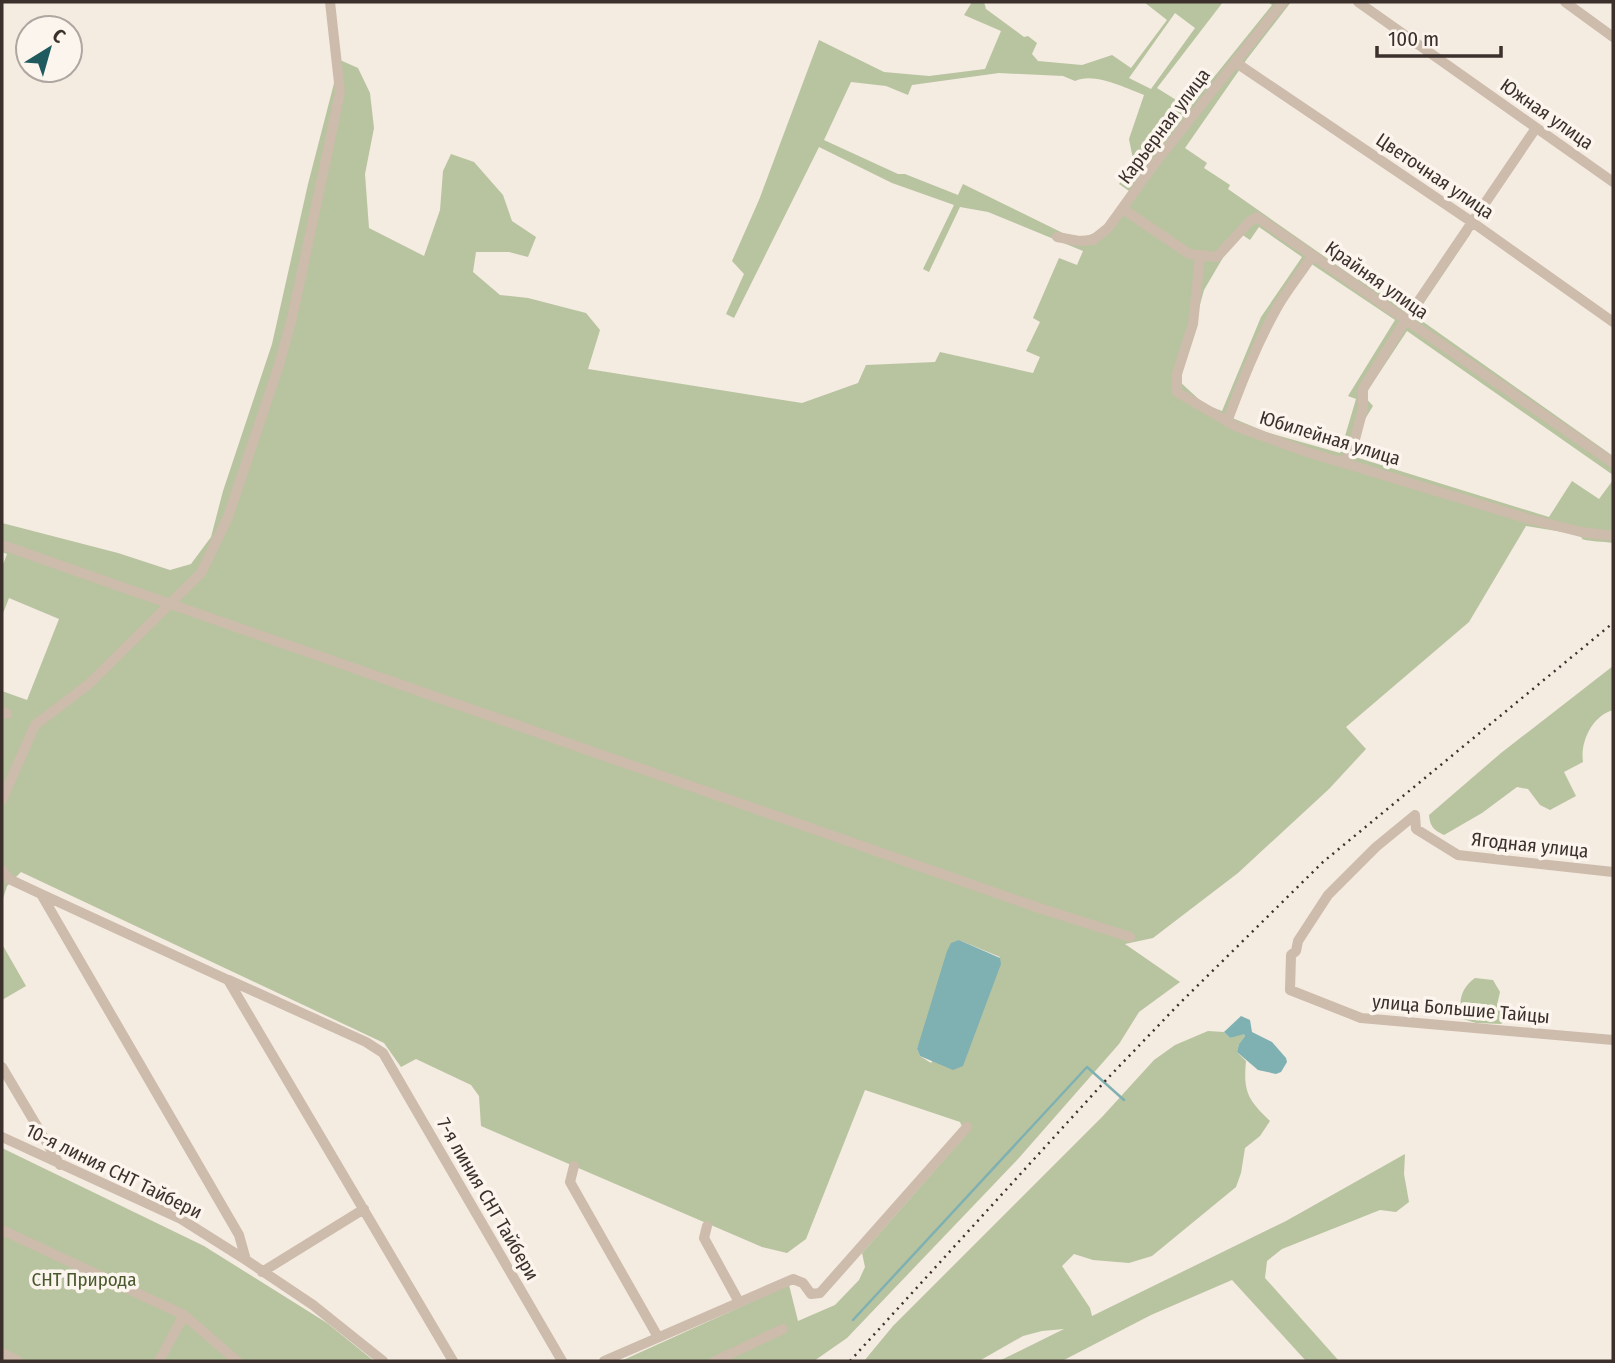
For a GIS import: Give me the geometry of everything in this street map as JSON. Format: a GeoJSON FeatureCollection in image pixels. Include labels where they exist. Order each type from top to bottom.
{"type":"FeatureCollection","features":[{"type":"Feature","properties":{"kind":"street"},"geometry":{"type":"LineString","coordinates":[[2,800],[35,725],[89,684],[201,573],[228,517],[292,318],[340,92],[330,2]]}},
{"type":"Feature","properties":{"kind":"street","name":"Карьерная улица"},"geometry":{"type":"LineString","coordinates":[[1057,237],[1079,241],[1093,240],[1108,228],[1152,167],[1283,2]]}},
{"type":"Feature","properties":{"kind":"street","name":"Южная улица"},"geometry":{"type":"LineString","coordinates":[[1358,2],[1613,182]]}},
{"type":"Feature","properties":{"kind":"street"},"geometry":{"type":"LineString","coordinates":[[1565,2],[1613,37]]}},
{"type":"Feature","properties":{"kind":"street","name":"Цветочная улица"},"geometry":{"type":"LineString","coordinates":[[1235,62],[1472,222],[1613,322]]}},
{"type":"Feature","properties":{"kind":"street"},"geometry":{"type":"LineString","coordinates":[[1341,461],[1347,458],[1354,443],[1363,409],[1363,389],[1405,321],[1536,128]]}},
{"type":"Feature","properties":{"kind":"street"},"geometry":{"type":"LineString","coordinates":[[1123,209],[1189,254],[1200,256]]}},
{"type":"Feature","properties":{"kind":"street","name":"Крайняя улица"},"geometry":{"type":"LineString","coordinates":[[1200,256],[1217,257],[1248,222],[1257,217],[1613,463]]}},
{"type":"Feature","properties":{"kind":"street","name":"Юбилейная улица"},"geometry":{"type":"LineString","coordinates":[[1200,256],[1193,324],[1177,374],[1177,392],[1227,422],[1307,452],[1529,519],[1581,532],[1613,536]]}},
{"type":"Feature","properties":{"kind":"street"},"geometry":{"type":"LineString","coordinates":[[1227,422],[1263,335],[1280,303],[1312,256]]}},
{"type":"Feature","properties":{"kind":"street"},"geometry":{"type":"LineString","coordinates":[[3,549],[172,603],[1036,907],[1130,937]]}},
{"type":"Feature","properties":{"kind":"street","name":"Ягодная улица"},"geometry":{"type":"LineString","coordinates":[[1328,895],[1356,864],[1415,815],[1416,830],[1458,855],[1613,872]]}},
{"type":"Feature","properties":{"kind":"street"},"geometry":{"type":"LineString","coordinates":[[2,870],[9,879],[228,980],[453,1361]]}},
{"type":"Feature","properties":{"kind":"street"},"geometry":{"type":"LineString","coordinates":[[41,894],[239,1235],[246,1260]]}},
{"type":"Feature","properties":{"kind":"street","name":"улица Большие Тайцы"},"geometry":{"type":"LineString","coordinates":[[1328,895],[1291,956],[1290,990],[1361,1018],[1613,1040]]}},
{"type":"Feature","properties":{"kind":"street","name":"7-я линия СНТ Тайбери"},"geometry":{"type":"LineString","coordinates":[[228,980],[366,1042],[383,1054],[562,1361]]}},
{"type":"Feature","properties":{"kind":"street"},"geometry":{"type":"LineString","coordinates":[[2,1067],[61,1165]]}},
{"type":"Feature","properties":{"kind":"street"},"geometry":{"type":"LineString","coordinates":[[604,1361],[793,1279],[803,1283],[811,1294],[820,1293],[967,1127]]}},
{"type":"Feature","properties":{"kind":"street","name":"10-я линия СНТ Тайбери"},"geometry":{"type":"LineString","coordinates":[[2,1137],[181,1219],[330,1318],[383,1361]]}},
{"type":"Feature","properties":{"kind":"street"},"geometry":{"type":"LineString","coordinates":[[574,1166],[570,1182],[658,1338]]}},
{"type":"Feature","properties":{"kind":"street"},"geometry":{"type":"LineString","coordinates":[[262,1272],[364,1209]]}},
{"type":"Feature","properties":{"kind":"street"},"geometry":{"type":"LineString","coordinates":[[707,1226],[704,1238],[739,1302]]}},
{"type":"Feature","properties":{"kind":"street"},"geometry":{"type":"LineString","coordinates":[[2,1230],[184,1315],[237,1361]]}},
{"type":"Feature","properties":{"kind":"street"},"geometry":{"type":"LineString","coordinates":[[159,1361],[184,1315]]}},
{"type":"Feature","properties":{"kind":"street"},"geometry":{"type":"LineString","coordinates":[[715,1361],[783,1329]]}},
{"type":"Feature","properties":{"kind":"street"},"geometry":{"type":"LineString","coordinates":[[2,1353],[18,1361]]}},
{"type":"Feature","properties":{"kind":"green space"},"geometry":{"type":"Polygon","coordinates":[[[972,2],[984,2],[986,9],[1024,37],[1028,36],[1037,43],[1032,54],[1038,61],[1082,65],[1112,55],[1131,68],[1167,20],[1144,2],[1223,2],[1157,88],[1189,108],[1272,5],[1268,2],[1291,2],[1247,59],[1185,148],[1207,163],[1204,168],[1230,185],[1228,189],[1358,280],[1360,278],[1407,310],[1463,229],[1471,233],[1415,316],[1613,456],[1613,475],[1407,331],[1364,396],[1373,406],[1362,424],[1352,456],[1549,517],[1572,481],[1599,499],[1613,480],[1613,543],[1585,540],[1581,535],[1526,526],[1469,622],[1346,727],[1366,749],[1329,789],[1238,873],[1153,938],[1125,944],[1180,982],[1139,1012],[1119,1044],[1018,1159],[847,1338],[814,1361],[621,1361],[789,1285],[798,1321],[835,1305],[859,1280],[865,1267],[862,1253],[966,1135],[960,1122],[865,1090],[806,1239],[787,1253],[762,1247],[481,1126],[479,1096],[471,1085],[416,1059],[401,1067],[384,1043],[21,872],[7,886],[2,902],[2,691],[27,700],[59,619],[9,598],[2,616],[2,567],[7,554],[2,552],[2,523],[118,553],[170,570],[191,564],[211,537],[223,491],[272,344],[308,184],[340,60],[358,68],[370,93],[374,128],[365,174],[369,228],[424,256],[440,210],[443,171],[451,154],[474,162],[503,195],[512,221],[536,237],[528,257],[509,252],[476,252],[473,272],[500,295],[528,298],[586,313],[600,330],[588,369],[802,403],[858,383],[866,365],[935,362],[940,352],[1033,373],[1040,357],[1026,351],[1040,322],[1033,318],[1059,258],[1077,265],[1083,251],[988,212],[960,207],[929,272],[923,269],[954,205],[892,183],[819,147],[734,318],[726,314],[744,274],[732,261],[759,200],[819,40],[884,72],[929,76],[985,69],[1001,31],[964,15],[972,2]],[[1175,13],[1129,78],[1151,89],[1195,28],[1175,13]],[[999,73],[912,85],[908,95],[886,86],[851,82],[824,140],[898,174],[905,174],[958,195],[963,184],[1073,238],[1093,233],[1106,224],[1129,191],[1119,184],[1132,165],[1129,139],[1144,95],[1091,78],[1075,81],[1063,76],[999,73]],[[1259,227],[1250,240],[1238,232],[1204,290],[1179,381],[1204,404],[1222,411],[1261,317],[1302,257],[1259,227]],[[1310,263],[1270,321],[1230,417],[1266,432],[1340,453],[1356,399],[1348,396],[1395,320],[1310,263]],[[959,940],[917,1049],[920,1056],[931,1063],[1000,957],[959,940]]]}},
{"type":"Feature","properties":{"kind":"green space"},"geometry":{"type":"Polygon","coordinates":[[[1613,666],[1613,710],[1593,724],[1583,746],[1583,762],[1564,772],[1576,796],[1550,810],[1540,805],[1528,789],[1517,787],[1482,813],[1444,835],[1433,828],[1429,815],[1501,753],[1613,666]]]}},
{"type":"Feature","properties":{"kind":"green space"},"geometry":{"type":"Polygon","coordinates":[[[2,944],[26,986],[2,1000],[2,944]]]}},
{"type":"Feature","properties":{"kind":"green space"},"geometry":{"type":"Polygon","coordinates":[[[1475,978],[1493,980],[1500,992],[1497,1005],[1504,1021],[1501,1024],[1476,1023],[1463,1019],[1462,996],[1475,978]]]}},
{"type":"Feature","properties":{"kind":"green space"},"geometry":{"type":"Polygon","coordinates":[[[1208,1031],[1224,1032],[1230,1038],[1244,1033],[1237,1052],[1246,1061],[1246,1088],[1252,1101],[1270,1121],[1260,1136],[1245,1148],[1236,1187],[1152,1256],[1129,1263],[1093,1260],[1074,1254],[1062,1266],[1090,1308],[1092,1316],[1286,1221],[1405,1154],[1404,1174],[1409,1202],[1396,1212],[1380,1210],[1282,1249],[1267,1261],[1265,1278],[1339,1361],[1306,1361],[1232,1280],[1151,1315],[1062,1361],[999,1361],[1064,1329],[1023,1336],[979,1361],[864,1361],[893,1326],[1102,1117],[1154,1060],[1175,1045],[1208,1031]]]}},
{"type":"Feature","properties":{"kind":"green space","name":"СНТ Природа"},"geometry":{"type":"Polygon","coordinates":[[[2,1148],[204,1246],[327,1323],[374,1361],[2,1361],[2,1148]]]}},
{"type":"Feature","properties":{"kind":"water"},"geometry":{"type":"Polygon","coordinates":[[[959,940],[1000,958],[1001,964],[963,1066],[953,1070],[920,1056],[917,1049],[947,951],[951,943],[959,940]]]}},
{"type":"Feature","properties":{"kind":"water"},"geometry":{"type":"Polygon","coordinates":[[[1241,1016],[1250,1020],[1252,1032],[1272,1042],[1286,1058],[1287,1062],[1281,1072],[1276,1074],[1258,1070],[1237,1052],[1244,1034],[1230,1038],[1224,1032],[1241,1016]]]}},
{"type":"Feature","properties":{"kind":"waterway"},"geometry":{"type":"LineString","coordinates":[[853,1320],[1087,1067],[1124,1100]]}},
{"type":"Feature","properties":{"kind":"railway"},"geometry":{"type":"LineString","coordinates":[[850,1361],[1107,1079],[1323,862],[1613,623]]}}]}
